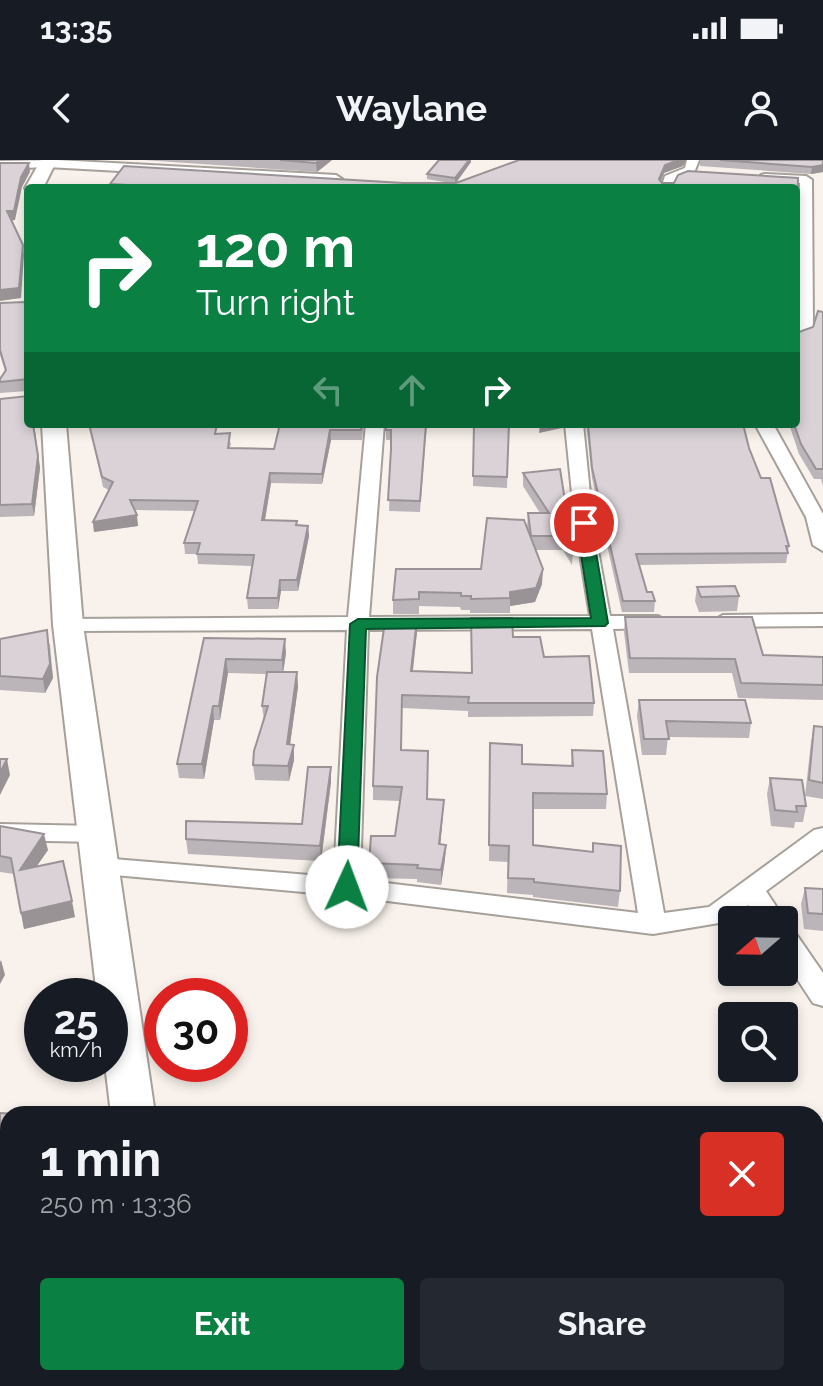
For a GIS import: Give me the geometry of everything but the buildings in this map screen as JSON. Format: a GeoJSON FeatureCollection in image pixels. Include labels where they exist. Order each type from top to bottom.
{"type":"FeatureCollection","features":[{"type":"Feature","properties":{"kind":"main road"},"geometry":{"type":"LineString","coordinates":[[36,184],[48,161]]}},
{"type":"Feature","properties":{"kind":"main road"},"geometry":{"type":"LineString","coordinates":[[54,428],[68,625],[132,1106]]}},
{"type":"Feature","properties":{"kind":"street"},"geometry":{"type":"LineString","coordinates":[[210,184],[235,160]]}},
{"type":"Feature","properties":{"kind":"street"},"geometry":{"type":"LineString","coordinates":[[668,184],[669,179],[690,170],[693,160]]}},
{"type":"Feature","properties":{"kind":"street"},"geometry":{"type":"LineString","coordinates":[[0,165],[48,161],[223,171],[323,183],[356,181]]}},
{"type":"Feature","properties":{"kind":"street"},"geometry":{"type":"LineString","coordinates":[[685,172],[700,173]]}},
{"type":"Feature","properties":{"kind":"street"},"geometry":{"type":"LineString","coordinates":[[746,176],[806,180],[805,330],[800,332]]}},
{"type":"Feature","properties":{"kind":"street"},"geometry":{"type":"LineString","coordinates":[[347,887],[358,624],[375,428]]}},
{"type":"Feature","properties":{"kind":"street"},"geometry":{"type":"LineString","coordinates":[[574,428],[584,523],[653,924]]}},
{"type":"Feature","properties":{"kind":"street"},"geometry":{"type":"LineString","coordinates":[[766,428],[815,517],[823,545]]}},
{"type":"Feature","properties":{"kind":"street"},"geometry":{"type":"LineString","coordinates":[[68,625],[823,620]]}},
{"type":"Feature","properties":{"kind":"street"},"geometry":{"type":"LineString","coordinates":[[0,832],[99,851],[347,887],[653,924],[716,915],[816,846]]}},
{"type":"Feature","properties":{"kind":"street"},"geometry":{"type":"LineString","coordinates":[[751,889],[763,906]]}},
{"type":"Feature","properties":{"kind":"street"},"geometry":{"type":"LineString","coordinates":[[798,958],[823,995]]}},
{"type":"Feature","properties":{"kind":"route"},"geometry":{"type":"LineString","coordinates":[[347,887],[358,624],[600,623],[584,523]]}}]}
